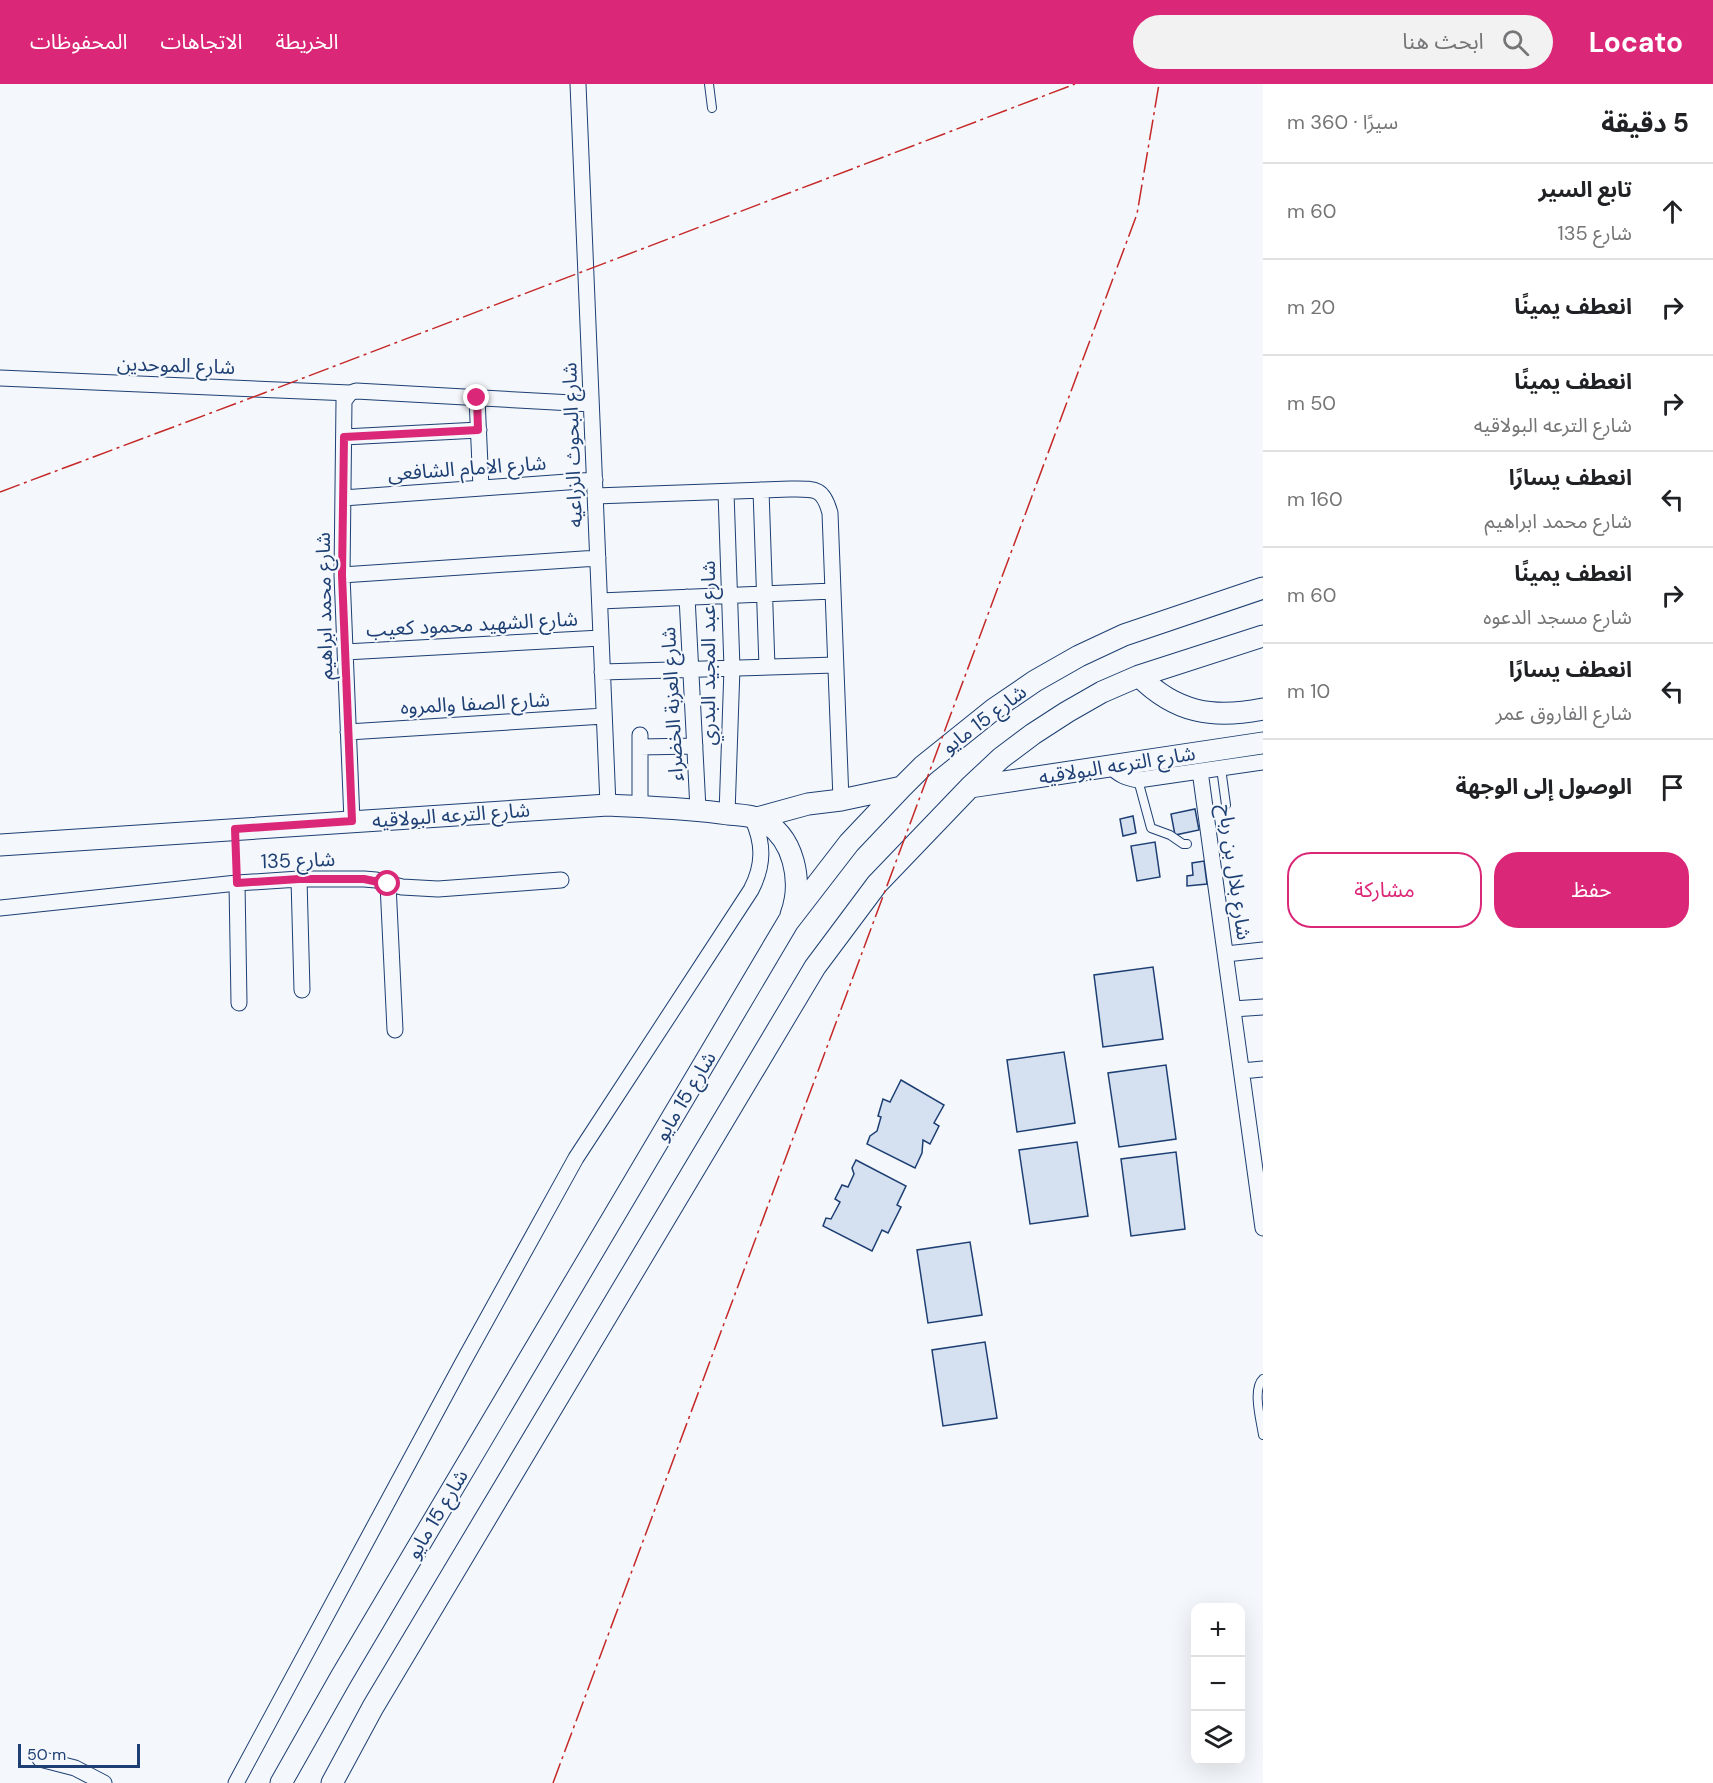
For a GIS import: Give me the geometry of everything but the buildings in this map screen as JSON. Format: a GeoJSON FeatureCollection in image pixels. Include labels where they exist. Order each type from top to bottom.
{"type":"FeatureCollection","features":[{"type":"Feature","properties":{"kind":"main road","name":"شارع 15 مايو"},"geometry":{"type":"LineString","coordinates":[[281,1783],[347,1666],[788,922],[849,843],[922,766],[994,709],[1035,681],[1078,656],[1124,635],[1263,588]]}},
{"type":"Feature","properties":{"kind":"main road","name":"شارع 15 مايو"},"geometry":{"type":"LineString","coordinates":[[332,1783],[373,1707],[815,967],[877,884],[1001,758],[1067,712],[1102,692],[1139,676],[1263,636]]}},
{"type":"Feature","properties":{"kind":"main road"},"geometry":{"type":"LineString","coordinates":[[1139,676],[1160,695],[1200,712],[1231,714],[1263,709]]}},
{"type":"Feature","properties":{"kind":"main road","name":"شارع الترعه البولاقيه"},"geometry":{"type":"LineString","coordinates":[[970,787],[1263,743]]}},
{"type":"Feature","properties":{"kind":"main road","name":"شارع الترعه البولاقيه"},"geometry":{"type":"LineString","coordinates":[[755,818],[808,804],[841,800],[902,787]]}},
{"type":"Feature","properties":{"kind":"main road","name":"شارع الترعه البولاقيه"},"geometry":{"type":"LineString","coordinates":[[0,845],[608,805],[698,809],[755,818],[770,826],[781,836],[794,863],[796,893],[788,922]]}},
{"type":"Feature","properties":{"kind":"street","name":"شارع البحوث الزراعيه"},"geometry":{"type":"LineString","coordinates":[[578,84],[608,805]]}},
{"type":"Feature","properties":{"kind":"street","name":"شارع الموحدين"},"geometry":{"type":"LineString","coordinates":[[0,378],[350,393],[356,391],[591,404]]}},
{"type":"Feature","properties":{"kind":"street","name":"شارع محمد ابراهيم"},"geometry":{"type":"LineString","coordinates":[[350,393],[344,401],[342,575],[352,821]]}},
{"type":"Feature","properties":{"kind":"street"},"geometry":{"type":"LineString","coordinates":[[477,398],[481,488]]}},
{"type":"Feature","properties":{"kind":"street"},"geometry":{"type":"LineString","coordinates":[[344,437],[478,430]]}},
{"type":"Feature","properties":{"kind":"street","name":"شارع الامام الشافعى"},"geometry":{"type":"LineString","coordinates":[[343,498],[595,480]]}},
{"type":"Feature","properties":{"kind":"street"},"geometry":{"type":"LineString","coordinates":[[595,496],[807,489],[819,492],[826,498],[830,513],[841,800]]}},
{"type":"Feature","properties":{"kind":"street"},"geometry":{"type":"LineString","coordinates":[[761,490],[767,667]]}},
{"type":"Feature","properties":{"kind":"street","name":"شارع عبد المجيد البدري"},"geometry":{"type":"LineString","coordinates":[[726,492],[732,668],[727,814]]}},
{"type":"Feature","properties":{"kind":"street"},"geometry":{"type":"LineString","coordinates":[[342,575],[598,558]]}},
{"type":"Feature","properties":{"kind":"street"},"geometry":{"type":"LineString","coordinates":[[600,601],[833,591]]}},
{"type":"Feature","properties":{"kind":"street","name":"شارع العزبة الخضراء"},"geometry":{"type":"LineString","coordinates":[[687,597],[698,809]]}},
{"type":"Feature","properties":{"kind":"street","name":"شارع الشهيد محمود كعيب"},"geometry":{"type":"LineString","coordinates":[[345,652],[601,638]]}},
{"type":"Feature","properties":{"kind":"street"},"geometry":{"type":"LineString","coordinates":[[602,672],[835,665]]}},
{"type":"Feature","properties":{"kind":"street","name":"شارع الصفا والمروه"},"geometry":{"type":"LineString","coordinates":[[348,732],[604,717]]}},
{"type":"Feature","properties":{"kind":"street"},"geometry":{"type":"LineString","coordinates":[[640,807],[640,741],[695,746]]}},
{"type":"Feature","properties":{"kind":"street"},"geometry":{"type":"LineString","coordinates":[[1111,766],[1121,775],[1138,780],[1263,762]]}},
{"type":"Feature","properties":{"kind":"street","name":"شارع بلال بن رباح"},"geometry":{"type":"LineString","coordinates":[[1200,771],[1242,1071],[1257,1139],[1263,1228]]}},
{"type":"Feature","properties":{"kind":"street"},"geometry":{"type":"LineString","coordinates":[[236,1783],[576,1158],[752,890],[761,867],[762,854],[755,818]]}},
{"type":"Feature","properties":{"kind":"street"},"geometry":{"type":"LineString","coordinates":[[299,879],[302,990]]}},
{"type":"Feature","properties":{"kind":"street","name":"شارع 135"},"geometry":{"type":"LineString","coordinates":[[0,908],[237,883],[299,879],[364,879],[402,887],[438,889],[561,880]]}},
{"type":"Feature","properties":{"kind":"street"},"geometry":{"type":"LineString","coordinates":[[237,883],[239,1004]]}},
{"type":"Feature","properties":{"kind":"street"},"geometry":{"type":"LineString","coordinates":[[388,884],[395,1030]]}},
{"type":"Feature","properties":{"kind":"street"},"geometry":{"type":"LineString","coordinates":[[1226,954],[1263,950]]}},
{"type":"Feature","properties":{"kind":"street"},"geometry":{"type":"LineString","coordinates":[[1233,1009],[1263,1007]]}},
{"type":"Feature","properties":{"kind":"street"},"geometry":{"type":"LineString","coordinates":[[1242,1071],[1263,1069]]}},
{"type":"Feature","properties":{"kind":"street"},"geometry":{"type":"LineString","coordinates":[[40,1759],[75,1768],[104,1783]]}},
{"type":"Feature","properties":{"kind":"lane"},"geometry":{"type":"LineString","coordinates":[[709,84],[711,108]]}},
{"type":"Feature","properties":{"kind":"lane"},"geometry":{"type":"LineString","coordinates":[[1221,768],[1226,805]]}},
{"type":"Feature","properties":{"kind":"lane"},"geometry":{"type":"LineString","coordinates":[[1138,780],[1150,828],[1187,844]]}},
{"type":"Feature","properties":{"kind":"lane"},"geometry":{"type":"LineString","coordinates":[[1263,1379],[1257,1389],[1263,1435]]}},
{"type":"Feature","properties":{"kind":"path"},"geometry":{"type":"LineString","coordinates":[[235,829],[237,883]]}},
{"type":"Feature","properties":{"kind":"power"},"geometry":{"type":"LineString","coordinates":[[0,492],[1075,84]]}},
{"type":"Feature","properties":{"kind":"power"},"geometry":{"type":"LineString","coordinates":[[553,1783],[1137,214],[1159,84]]}},
{"type":"Feature","properties":{"kind":"route"},"geometry":{"type":"LineString","coordinates":[[388,884],[364,879],[299,879],[237,883],[235,829],[352,821],[342,575],[344,437],[478,430],[477,398]]}}]}
